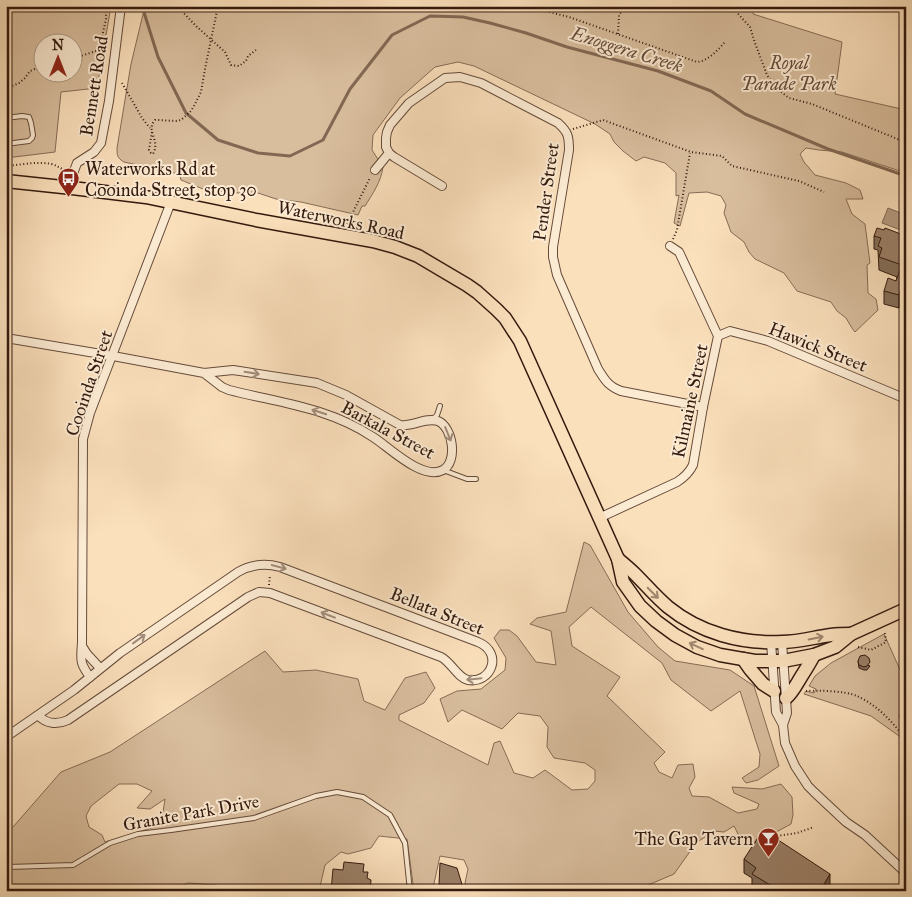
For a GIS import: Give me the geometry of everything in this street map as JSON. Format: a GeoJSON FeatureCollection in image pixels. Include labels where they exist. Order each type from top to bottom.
{"type":"FeatureCollection","features":[{"type":"Feature","properties":{"kind":"main road","name":"Waterworks Road"},"geometry":{"type":"LineString","coordinates":[[6,181],[146,197],[256,220],[384,243],[418,256],[467,285],[492,304],[505,318],[520,341],[618,559],[623,582],[640,606],[656,621],[675,635],[697,647],[720,655],[743,659],[778,661],[814,655],[835,647],[851,634],[906,609]]}},
{"type":"Feature","properties":{"kind":"main road","name":"Waterworks Road"},"geometry":{"type":"LineString","coordinates":[[618,559],[659,600],[677,614],[688,621],[726,637],[748,641],[777,642],[851,634]]}},
{"type":"Feature","properties":{"kind":"main road"},"geometry":{"type":"LineString","coordinates":[[786,698],[809,667],[814,655]]}},
{"type":"Feature","properties":{"kind":"main road"},"geometry":{"type":"LineString","coordinates":[[743,659],[763,684],[774,690]]}},
{"type":"Feature","properties":{"kind":"street","name":"Bennett Road"},"geometry":{"type":"LineString","coordinates":[[74,171],[77,163],[94,152],[101,143],[109,101],[122,6]]}},
{"type":"Feature","properties":{"kind":"street","name":"Pender Street"},"geometry":{"type":"LineString","coordinates":[[389,153],[386,147],[386,138],[390,125],[409,103],[445,78],[460,76],[481,83],[558,123],[566,131],[569,150],[553,257],[557,275],[598,369],[606,382],[621,392],[703,407]]}},
{"type":"Feature","properties":{"kind":"street"},"geometry":{"type":"LineString","coordinates":[[375,170],[389,153],[442,186]]}},
{"type":"Feature","properties":{"kind":"street"},"geometry":{"type":"LineString","coordinates":[[72,188],[74,171]]}},
{"type":"Feature","properties":{"kind":"street","name":"Cooinda Street"},"geometry":{"type":"LineString","coordinates":[[90,677],[81,662],[82,439],[171,202]]}},
{"type":"Feature","properties":{"kind":"street","name":"Kilmaine Street"},"geometry":{"type":"LineString","coordinates":[[599,518],[669,487],[684,478],[693,465],[718,336],[679,252],[670,246]]}},
{"type":"Feature","properties":{"kind":"street","name":"Hawick Street"},"geometry":{"type":"LineString","coordinates":[[718,336],[730,331],[768,341],[906,399]]}},
{"type":"Feature","properties":{"kind":"street","name":"Barkala Street"},"geometry":{"type":"LineString","coordinates":[[6,338],[204,373],[234,370],[324,385],[346,395],[400,426],[408,426],[430,420],[441,423],[447,429],[450,437],[452,448],[449,464],[443,470],[434,472],[421,469],[404,460],[373,436],[344,420],[296,405],[222,388],[204,373]]}},
{"type":"Feature","properties":{"kind":"street","name":"Bellata Street"},"geometry":{"type":"LineString","coordinates":[[6,737],[74,690],[100,668],[144,636],[235,574],[249,567],[262,564],[286,568],[478,642],[488,648],[492,660],[488,674],[479,679],[468,680],[463,678],[447,660],[441,657],[270,593],[262,592],[248,597],[68,720],[62,723],[52,723],[44,721],[38,715]]}},
{"type":"Feature","properties":{"kind":"street"},"geometry":{"type":"LineString","coordinates":[[82,642],[85,651],[100,668]]}},
{"type":"Feature","properties":{"kind":"street"},"geometry":{"type":"LineString","coordinates":[[777,642],[778,661],[786,698],[787,713],[783,725]]}},
{"type":"Feature","properties":{"kind":"street"},"geometry":{"type":"LineString","coordinates":[[778,661],[774,690],[776,712],[783,725],[788,751],[795,766],[808,786],[846,822],[864,835],[906,873]]}},
{"type":"Feature","properties":{"kind":"lane"},"geometry":{"type":"LineString","coordinates":[[6,118],[29,117],[32,138],[29,141],[6,144]]}},
{"type":"Feature","properties":{"kind":"lane"},"geometry":{"type":"LineString","coordinates":[[430,420],[436,416],[440,406]]}},
{"type":"Feature","properties":{"kind":"lane"},"geometry":{"type":"LineString","coordinates":[[443,470],[467,479],[476,479]]}},
{"type":"Feature","properties":{"kind":"lane","name":"Granite Park Drive"},"geometry":{"type":"LineString","coordinates":[[6,864],[9,867],[73,865],[110,843],[138,834],[254,818],[316,796],[336,792],[363,797],[390,814],[404,843],[410,891]]}},
{"type":"Feature","properties":{"kind":"path"},"geometry":{"type":"LineString","coordinates":[[99,50],[106,19],[106,6]]}},
{"type":"Feature","properties":{"kind":"path"},"geometry":{"type":"LineString","coordinates":[[177,6],[225,52],[231,65],[238,66],[242,64],[256,50]]}},
{"type":"Feature","properties":{"kind":"path"},"geometry":{"type":"LineString","coordinates":[[150,129],[154,120],[181,120],[190,112],[201,92],[218,6]]}},
{"type":"Feature","properties":{"kind":"path"},"geometry":{"type":"LineString","coordinates":[[618,34],[619,15],[625,6]]}},
{"type":"Feature","properties":{"kind":"path"},"geometry":{"type":"LineString","coordinates":[[731,6],[750,27],[767,75],[776,88],[789,98],[812,104],[906,141]]}},
{"type":"Feature","properties":{"kind":"path"},"geometry":{"type":"LineString","coordinates":[[511,8],[545,10],[697,62],[706,60],[725,42]]}},
{"type":"Feature","properties":{"kind":"path"},"geometry":{"type":"LineString","coordinates":[[82,56],[99,50],[107,54]]}},
{"type":"Feature","properties":{"kind":"path"},"geometry":{"type":"LineString","coordinates":[[6,89],[19,83],[32,69]]}},
{"type":"Feature","properties":{"kind":"path"},"geometry":{"type":"LineString","coordinates":[[122,83],[152,132],[156,148],[154,154],[149,150],[152,132]]}},
{"type":"Feature","properties":{"kind":"path"},"geometry":{"type":"LineString","coordinates":[[566,131],[603,120],[691,152],[722,156],[732,166],[799,181],[824,192]]}},
{"type":"Feature","properties":{"kind":"path"},"geometry":{"type":"LineString","coordinates":[[670,246],[677,230],[691,152]]}},
{"type":"Feature","properties":{"kind":"path"},"geometry":{"type":"LineString","coordinates":[[6,166],[49,164],[74,171]]}},
{"type":"Feature","properties":{"kind":"path"},"geometry":{"type":"LineString","coordinates":[[347,224],[375,170]]}},
{"type":"Feature","properties":{"kind":"path"},"geometry":{"type":"LineString","coordinates":[[270,570],[270,581]]}},
{"type":"Feature","properties":{"kind":"path"},"geometry":{"type":"LineString","coordinates":[[858,647],[871,650],[886,642],[885,633]]}},
{"type":"Feature","properties":{"kind":"path"},"geometry":{"type":"LineString","coordinates":[[803,691],[855,695],[874,706],[897,728],[906,740]]}},
{"type":"Feature","properties":{"kind":"path"},"geometry":{"type":"LineString","coordinates":[[763,840],[814,827]]}},
{"type":"Feature","properties":{"kind":"green space"},"geometry":{"type":"Polygon","coordinates":[[[6,6],[111,6],[97,88],[61,92],[55,152],[6,158],[6,6]]]}},
{"type":"Feature","properties":{"kind":"green space","name":"Royal Parade Park"},"geometry":{"type":"Polygon","coordinates":[[[145,6],[753,6],[753,14],[842,42],[835,94],[906,110],[906,173],[842,152],[806,148],[800,154],[815,175],[846,183],[860,190],[863,199],[846,199],[852,214],[865,224],[870,263],[867,265],[868,293],[876,299],[878,310],[855,332],[846,318],[837,311],[831,302],[797,291],[784,273],[755,259],[744,242],[731,232],[724,213],[726,205],[721,196],[707,192],[689,193],[680,226],[674,223],[679,195],[676,196],[676,173],[665,163],[644,157],[636,161],[614,142],[610,134],[595,124],[474,66],[458,62],[435,67],[400,98],[373,135],[372,150],[383,167],[379,183],[365,206],[362,206],[358,215],[301,202],[276,199],[255,192],[238,193],[203,189],[181,180],[179,174],[124,162],[118,156],[117,148],[131,64],[145,6]]]}},
{"type":"Feature","properties":{"kind":"green space"},"geometry":{"type":"Polygon","coordinates":[[[584,542],[590,545],[628,612],[658,647],[675,661],[730,670],[754,686],[779,766],[758,780],[746,783],[742,778],[759,767],[760,754],[740,691],[711,711],[671,680],[662,663],[591,607],[569,627],[572,646],[620,677],[607,696],[665,752],[654,763],[659,772],[672,778],[678,765],[693,764],[695,777],[689,788],[692,796],[709,797],[738,813],[757,809],[759,804],[734,793],[732,787],[762,789],[781,784],[792,797],[793,815],[791,824],[752,845],[740,838],[734,826],[724,832],[714,831],[696,843],[674,874],[634,891],[467,891],[465,883],[468,869],[464,860],[440,856],[434,891],[414,891],[407,839],[379,836],[371,848],[348,854],[341,852],[325,865],[319,891],[224,891],[217,885],[188,883],[178,887],[175,891],[6,891],[6,835],[61,772],[110,752],[265,651],[283,672],[316,670],[358,679],[364,701],[385,710],[405,678],[426,672],[435,688],[424,703],[399,715],[399,720],[488,765],[494,743],[500,741],[514,773],[533,778],[545,770],[572,790],[588,789],[595,781],[595,770],[585,763],[554,758],[547,747],[548,727],[540,716],[518,713],[502,729],[462,710],[448,722],[440,699],[457,691],[481,689],[505,670],[506,658],[494,638],[500,630],[509,630],[517,636],[536,662],[556,665],[551,631],[530,624],[537,618],[566,612],[584,542]],[[119,784],[91,806],[86,816],[89,827],[102,835],[105,842],[161,825],[165,799],[150,809],[137,808],[152,791],[137,784],[119,784]]]}},
{"type":"Feature","properties":{"kind":"green space"},"geometry":{"type":"Polygon","coordinates":[[[884,634],[906,683],[906,703],[899,716],[906,727],[906,741],[871,716],[804,694],[806,691],[814,693],[816,689],[809,686],[815,676],[831,663],[884,634]]]}},
{"type":"Feature","properties":{"kind":"shaded area"},"geometry":{"type":"Polygon","coordinates":[[[888,208],[906,215],[906,232],[882,223],[888,208]]]}},
{"type":"Feature","properties":{"kind":"building"},"geometry":{"type":"Polygon","coordinates":[[[877,228],[884,230],[885,228],[906,236],[906,287],[904,292],[900,291],[899,295],[884,291],[888,278],[896,281],[902,265],[879,257],[882,248],[878,246],[881,238],[874,236],[877,228]]]}},
{"type":"Feature","properties":{"kind":"building"},"geometry":{"type":"Polygon","coordinates":[[[865,655],[869,658],[870,662],[864,667],[859,665],[858,661],[860,656],[865,655]]]}},
{"type":"Feature","properties":{"kind":"building","name":"The Gap Tavern"},"geometry":{"type":"Polygon","coordinates":[[[763,830],[830,874],[820,891],[780,891],[752,874],[756,868],[744,859],[763,830]]]}},
{"type":"Feature","properties":{"kind":"building"},"geometry":{"type":"Polygon","coordinates":[[[344,862],[364,864],[363,872],[368,872],[367,878],[371,880],[370,891],[331,891],[333,869],[343,870],[344,862]]]}},
{"type":"Feature","properties":{"kind":"building"},"geometry":{"type":"Polygon","coordinates":[[[440,863],[457,868],[464,891],[441,891],[439,884],[440,863]]]}},
{"type":"Feature","properties":{"kind":"waterway","name":"Enoggera Creek"},"geometry":{"type":"LineString","coordinates":[[142,6],[158,57],[186,113],[218,140],[258,153],[290,156],[323,140],[350,89],[392,35],[430,16],[463,17],[658,71],[711,91],[745,114],[828,149],[906,176]]}},
{"type":"Feature","properties":{"kind":"place","name":"Waterworks Rd at Cooinda Street, stop 30"},"geometry":{"type":"Point","coordinates":[69,198]}},
{"type":"Feature","properties":{"kind":"place","name":"The Gap Tavern"},"geometry":{"type":"Point","coordinates":[769,858]}}]}
